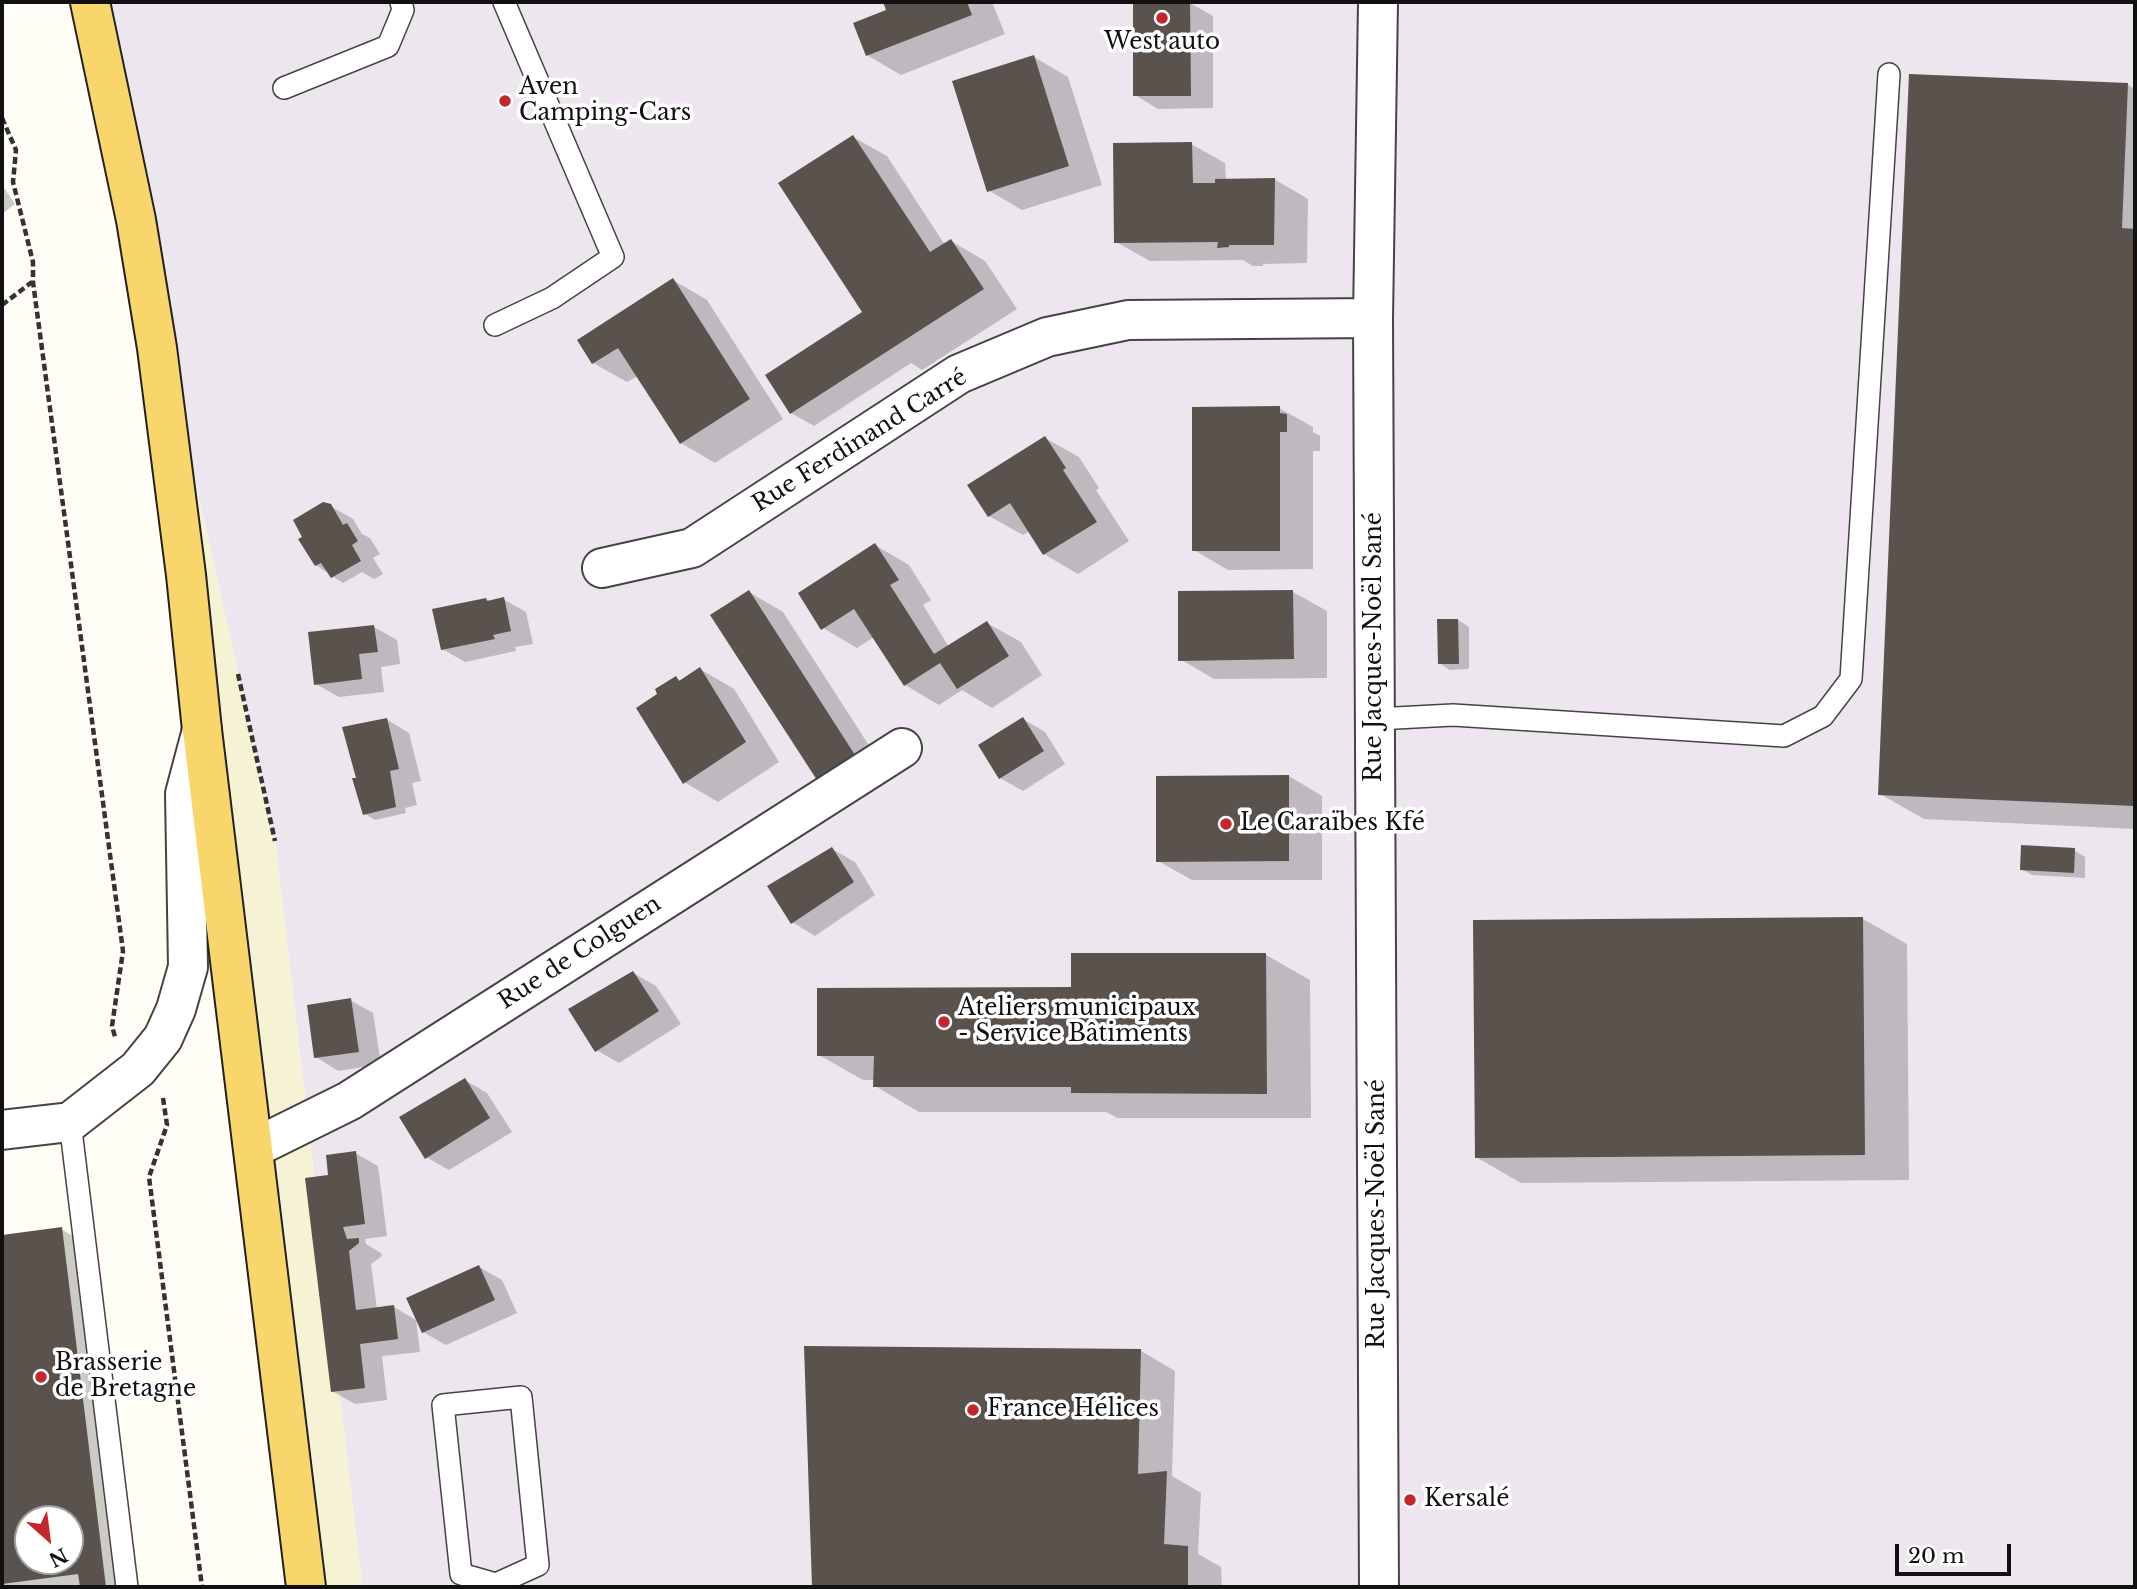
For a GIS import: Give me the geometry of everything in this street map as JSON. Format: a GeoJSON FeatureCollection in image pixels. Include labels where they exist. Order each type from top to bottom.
{"type":"FeatureCollection","features":[{"type":"Feature","properties":{"kind":"main road"},"geometry":{"type":"LineString","coordinates":[[90,2],[135,220],[157,348],[306,1587]]}},
{"type":"Feature","properties":{"kind":"street","name":"Rue Jacques-Noël Sané"},"geometry":{"type":"LineString","coordinates":[[1378,2],[1373,318],[1379,1587]]}},
{"type":"Feature","properties":{"kind":"street","name":"Rue Ferdinand Carré"},"geometry":{"type":"LineString","coordinates":[[602,568],[692,548],[959,374],[1047,337],[1128,320],[1373,318]]}},
{"type":"Feature","properties":{"kind":"street"},"geometry":{"type":"LineString","coordinates":[[2,1130],[70,1122],[138,1069],[163,1038],[176,1009],[188,967],[185,794],[202,730]]}},
{"type":"Feature","properties":{"kind":"street","name":"Rue de Colguen"},"geometry":{"type":"LineString","coordinates":[[254,1148],[349,1101],[902,748]]}},
{"type":"Feature","properties":{"kind":"lane"},"geometry":{"type":"LineString","coordinates":[[284,88],[388,46],[403,10],[401,2]]}},
{"type":"Feature","properties":{"kind":"lane"},"geometry":{"type":"LineString","coordinates":[[495,324],[552,298],[613,257],[504,2]]}},
{"type":"Feature","properties":{"kind":"lane"},"geometry":{"type":"LineString","coordinates":[[1376,719],[1453,715],[1784,736],[1824,716],[1851,679],[1889,74]]}},
{"type":"Feature","properties":{"kind":"lane"},"geometry":{"type":"LineString","coordinates":[[70,1122],[127,1587]]}},
{"type":"Feature","properties":{"kind":"lane"},"geometry":{"type":"LineString","coordinates":[[521,1397],[538,1565],[496,1586],[461,1574],[443,1405],[521,1397]]}},
{"type":"Feature","properties":{"kind":"path"},"geometry":{"type":"LineString","coordinates":[[2,118],[16,150],[13,182],[33,262],[33,282],[123,951],[112,1026],[117,1045],[156,1086],[165,1101],[167,1125],[149,1177],[202,1587]]}},
{"type":"Feature","properties":{"kind":"path"},"geometry":{"type":"LineString","coordinates":[[2,305],[33,282]]}},
{"type":"Feature","properties":{"kind":"shaded area"},"geometry":{"type":"Polygon","coordinates":[[[92,2],[2135,2],[2135,1587],[362,1587],[275,841],[109,93],[92,2]]]}},
{"type":"Feature","properties":{"kind":"shaded area"},"geometry":{"type":"Polygon","coordinates":[[[109,93],[275,841],[362,1587],[306,1587],[109,93]]]}},
{"type":"Feature","properties":{"kind":"building"},"geometry":{"type":"Polygon","coordinates":[[[883,2],[967,2],[972,15],[866,56],[853,23],[886,10],[883,2]]]}},
{"type":"Feature","properties":{"kind":"building"},"geometry":{"type":"Polygon","coordinates":[[[1133,2],[1190,2],[1191,96],[1133,96],[1133,2]]]}},
{"type":"Feature","properties":{"kind":"building"},"geometry":{"type":"Polygon","coordinates":[[[1034,55],[1069,166],[987,192],[952,81],[1034,55]]]}},
{"type":"Feature","properties":{"kind":"building"},"geometry":{"type":"Polygon","coordinates":[[[1909,74],[2128,83],[2122,228],[2135,229],[2135,806],[1878,795],[1909,74]]]}},
{"type":"Feature","properties":{"kind":"building"},"geometry":{"type":"Polygon","coordinates":[[[853,135],[930,252],[951,239],[984,289],[790,414],[765,375],[862,312],[778,183],[853,135]]]}},
{"type":"Feature","properties":{"kind":"building"},"geometry":{"type":"Polygon","coordinates":[[[1192,142],[1193,183],[1215,183],[1215,179],[1275,178],[1274,245],[1229,245],[1217,248],[1218,242],[1114,243],[1113,143],[1192,142]]]}},
{"type":"Feature","properties":{"kind":"building"},"geometry":{"type":"Polygon","coordinates":[[[673,278],[750,399],[680,444],[618,348],[592,364],[577,340],[673,278]]]}},
{"type":"Feature","properties":{"kind":"building"},"geometry":{"type":"Polygon","coordinates":[[[1280,406],[1280,413],[1287,414],[1287,432],[1280,432],[1280,551],[1192,551],[1192,407],[1280,406]]]}},
{"type":"Feature","properties":{"kind":"building"},"geometry":{"type":"Polygon","coordinates":[[[1045,436],[1066,468],[1063,470],[1097,522],[1043,555],[1010,503],[988,517],[967,485],[1045,436]]]}},
{"type":"Feature","properties":{"kind":"building"},"geometry":{"type":"Polygon","coordinates":[[[323,502],[331,504],[343,525],[347,523],[358,541],[352,545],[361,561],[331,578],[321,563],[315,566],[298,539],[302,537],[293,520],[323,502]]]}},
{"type":"Feature","properties":{"kind":"building"},"geometry":{"type":"Polygon","coordinates":[[[875,543],[899,580],[890,585],[934,654],[987,621],[1009,656],[957,689],[940,663],[904,686],[854,609],[821,630],[798,593],[875,543]]]}},
{"type":"Feature","properties":{"kind":"building"},"geometry":{"type":"Polygon","coordinates":[[[749,590],[855,755],[817,780],[710,615],[749,590]]]}},
{"type":"Feature","properties":{"kind":"building"},"geometry":{"type":"Polygon","coordinates":[[[1293,590],[1294,659],[1178,661],[1178,591],[1293,590]]]}},
{"type":"Feature","properties":{"kind":"building"},"geometry":{"type":"Polygon","coordinates":[[[504,597],[511,631],[493,635],[495,639],[441,650],[432,609],[504,597]]]}},
{"type":"Feature","properties":{"kind":"building"},"geometry":{"type":"Polygon","coordinates":[[[1437,619],[1458,619],[1459,664],[1438,664],[1437,619]]]}},
{"type":"Feature","properties":{"kind":"building"},"geometry":{"type":"Polygon","coordinates":[[[374,625],[378,652],[359,654],[362,679],[314,685],[308,632],[374,625]]]}},
{"type":"Feature","properties":{"kind":"building"},"geometry":{"type":"Polygon","coordinates":[[[700,667],[746,742],[683,784],[636,708],[657,694],[655,689],[676,676],[679,681],[700,667]]]}},
{"type":"Feature","properties":{"kind":"building"},"geometry":{"type":"Polygon","coordinates":[[[1023,717],[1044,751],[999,779],[978,745],[1023,717]]]}},
{"type":"Feature","properties":{"kind":"building"},"geometry":{"type":"Polygon","coordinates":[[[387,718],[399,769],[390,771],[396,807],[363,815],[352,778],[356,778],[342,727],[387,718]]]}},
{"type":"Feature","properties":{"kind":"building"},"geometry":{"type":"Polygon","coordinates":[[[1289,775],[1289,861],[1156,862],[1156,776],[1289,775]]]}},
{"type":"Feature","properties":{"kind":"building"},"geometry":{"type":"Polygon","coordinates":[[[2021,845],[2075,848],[2074,873],[2020,870],[2021,845]]]}},
{"type":"Feature","properties":{"kind":"building"},"geometry":{"type":"Polygon","coordinates":[[[832,847],[854,882],[791,924],[767,886],[832,847]]]}},
{"type":"Feature","properties":{"kind":"building"},"geometry":{"type":"Polygon","coordinates":[[[1863,917],[1865,1155],[1475,1158],[1473,920],[1863,917]]]}},
{"type":"Feature","properties":{"kind":"building"},"geometry":{"type":"Polygon","coordinates":[[[1071,953],[1266,953],[1267,1094],[1071,1093],[1071,1087],[873,1087],[874,1056],[817,1056],[817,988],[1071,987],[1071,953]]]}},
{"type":"Feature","properties":{"kind":"building"},"geometry":{"type":"Polygon","coordinates":[[[633,971],[659,1011],[595,1052],[568,1009],[633,971]]]}},
{"type":"Feature","properties":{"kind":"building"},"geometry":{"type":"Polygon","coordinates":[[[351,998],[359,1052],[314,1058],[307,1005],[351,998]]]}},
{"type":"Feature","properties":{"kind":"building"},"geometry":{"type":"Polygon","coordinates":[[[465,1078],[490,1118],[425,1159],[399,1117],[465,1078]]]}},
{"type":"Feature","properties":{"kind":"building"},"geometry":{"type":"Polygon","coordinates":[[[356,1151],[365,1224],[343,1227],[347,1239],[359,1238],[359,1243],[349,1251],[356,1310],[394,1305],[398,1339],[360,1344],[365,1388],[331,1392],[305,1178],[328,1175],[326,1155],[356,1151]]]}},
{"type":"Feature","properties":{"kind":"building","name":"Brasserie de Bretagne"},"geometry":{"type":"Polygon","coordinates":[[[62,1227],[106,1587],[80,1587],[78,1575],[84,1575],[84,1505],[14,1505],[14,1575],[70,1575],[2,1584],[2,1235],[62,1227]]]}},
{"type":"Feature","properties":{"kind":"building"},"geometry":{"type":"Polygon","coordinates":[[[479,1265],[495,1300],[422,1333],[406,1298],[479,1265]]]}},
{"type":"Feature","properties":{"kind":"building","name":"France Hélices"},"geometry":{"type":"Polygon","coordinates":[[[804,1346],[1141,1349],[1138,1474],[1167,1471],[1164,1544],[1188,1546],[1188,1587],[812,1587],[804,1346]]]}},
{"type":"Feature","properties":{"kind":"place","name":"West auto"},"geometry":{"type":"Point","coordinates":[1162,18]}},
{"type":"Feature","properties":{"kind":"place","name":"Aven Camping-Cars"},"geometry":{"type":"Point","coordinates":[505,101]}},
{"type":"Feature","properties":{"kind":"place","name":"Le Caraïbes Kfé"},"geometry":{"type":"Point","coordinates":[1226,824]}},
{"type":"Feature","properties":{"kind":"place","name":"Ateliers municipaux - Service Bâtiments"},"geometry":{"type":"Point","coordinates":[944,1022]}},
{"type":"Feature","properties":{"kind":"place","name":"Brasserie de Bretagne"},"geometry":{"type":"Point","coordinates":[41,1377]}},
{"type":"Feature","properties":{"kind":"place","name":"France Hélices"},"geometry":{"type":"Point","coordinates":[973,1410]}},
{"type":"Feature","properties":{"kind":"place","name":"Kersalé"},"geometry":{"type":"Point","coordinates":[1410,1500]}}]}
